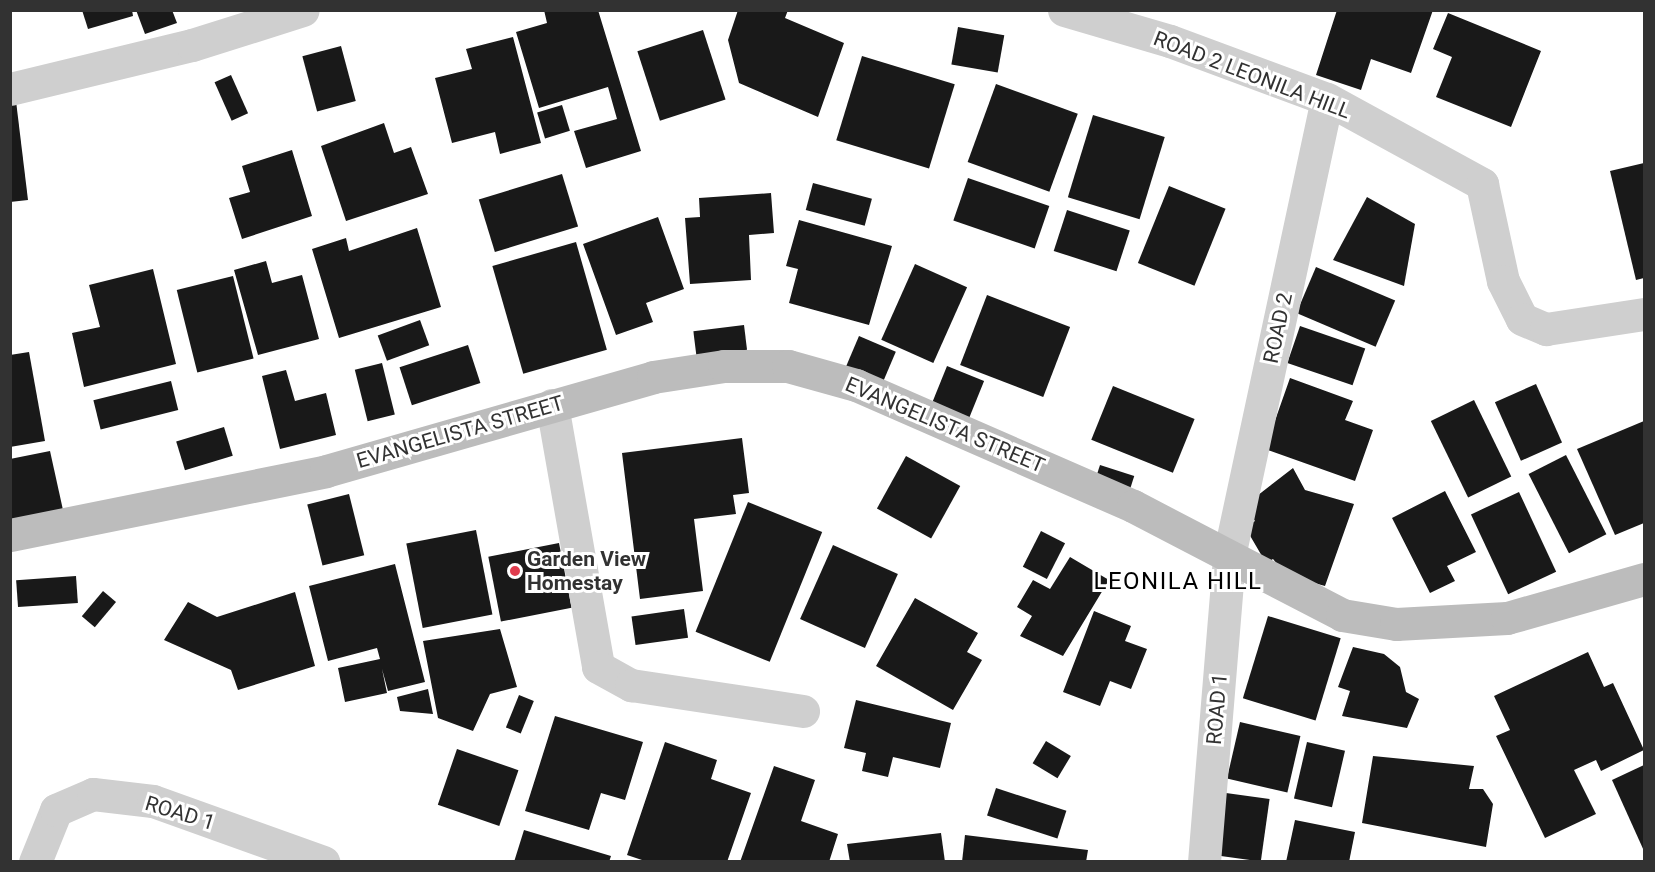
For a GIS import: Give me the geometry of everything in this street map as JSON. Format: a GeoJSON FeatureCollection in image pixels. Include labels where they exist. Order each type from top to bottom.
{"type":"FeatureCollection","features":[{"type":"Feature","properties":{"kind":"street"},"geometry":{"type":"LineString","coordinates":[[10,89],[170,51],[303,10]]}},
{"type":"Feature","properties":{"kind":"street","name":"ROAD 2 LEONILA HILL"},"geometry":{"type":"LineString","coordinates":[[1064,10],[1170,41],[1327,99],[1482,184],[1503,282],[1522,319],[1546,329],[1644,314]]}},
{"type":"Feature","properties":{"kind":"street","name":"ROAD 2"},"geometry":{"type":"LineString","coordinates":[[1229,556],[1327,99]]}},
{"type":"Feature","properties":{"kind":"street","name":"EVANGELISTA STREET"},"geometry":{"type":"LineString","coordinates":[[10,535],[326,471],[653,377],[724,366],[788,366],[856,385],[1133,506],[1342,615],[1396,624],[1507,618],[1644,579]]}},
{"type":"Feature","properties":{"kind":"street"},"geometry":{"type":"LineString","coordinates":[[552,405],[598,667],[632,685],[803,711]]}},
{"type":"Feature","properties":{"kind":"street","name":"ROAD 1"},"geometry":{"type":"LineString","coordinates":[[1204,861],[1229,556]]}},
{"type":"Feature","properties":{"kind":"street","name":"ROAD 1"},"geometry":{"type":"LineString","coordinates":[[35,861],[56,810],[93,794],[153,801],[322,861]]}},
{"type":"Feature","properties":{"kind":"building"},"geometry":{"type":"Polygon","coordinates":[[[82,10],[132,10],[133,16],[88,29],[82,10]]]}},
{"type":"Feature","properties":{"kind":"building"},"geometry":{"type":"Polygon","coordinates":[[[136,10],[172,10],[177,23],[145,34],[136,10]]]}},
{"type":"Feature","properties":{"kind":"building"},"geometry":{"type":"Polygon","coordinates":[[[544,10],[598,10],[641,151],[586,168],[574,131],[617,119],[608,87],[539,108],[516,32],[547,23],[544,10]]]}},
{"type":"Feature","properties":{"kind":"building"},"geometry":{"type":"Polygon","coordinates":[[[738,10],[788,10],[785,18],[844,43],[818,117],[739,83],[728,40],[738,10]]]}},
{"type":"Feature","properties":{"kind":"building"},"geometry":{"type":"Polygon","coordinates":[[[1337,10],[1433,10],[1411,73],[1371,59],[1361,90],[1316,75],[1337,10]]]}},
{"type":"Feature","properties":{"kind":"building"},"geometry":{"type":"Polygon","coordinates":[[[1448,13],[1541,51],[1511,127],[1436,97],[1452,57],[1433,49],[1448,13]]]}},
{"type":"Feature","properties":{"kind":"building"},"geometry":{"type":"Polygon","coordinates":[[[958,27],[1004,35],[998,73],[951,64],[958,27]]]}},
{"type":"Feature","properties":{"kind":"building"},"geometry":{"type":"Polygon","coordinates":[[[703,30],[726,99],[660,121],[637,51],[703,30]]]}},
{"type":"Feature","properties":{"kind":"building"},"geometry":{"type":"Polygon","coordinates":[[[513,37],[541,143],[500,154],[495,132],[452,143],[435,78],[472,69],[466,49],[513,37]]]}},
{"type":"Feature","properties":{"kind":"building"},"geometry":{"type":"Polygon","coordinates":[[[341,46],[356,101],[317,111],[302,56],[341,46]]]}},
{"type":"Feature","properties":{"kind":"building"},"geometry":{"type":"Polygon","coordinates":[[[862,56],[955,84],[929,169],[836,140],[862,56]]]}},
{"type":"Feature","properties":{"kind":"building"},"geometry":{"type":"Polygon","coordinates":[[[231,75],[248,113],[232,121],[215,82],[231,75]]]}},
{"type":"Feature","properties":{"kind":"building"},"geometry":{"type":"Polygon","coordinates":[[[996,84],[1078,114],[1049,192],[968,162],[996,84]]]}},
{"type":"Feature","properties":{"kind":"building"},"geometry":{"type":"Polygon","coordinates":[[[10,101],[16,101],[28,200],[10,202],[10,101]]]}},
{"type":"Feature","properties":{"kind":"building"},"geometry":{"type":"Polygon","coordinates":[[[562,105],[570,131],[545,138],[537,113],[562,105]]]}},
{"type":"Feature","properties":{"kind":"building"},"geometry":{"type":"Polygon","coordinates":[[[1093,115],[1165,137],[1140,219],[1068,197],[1093,115]]]}},
{"type":"Feature","properties":{"kind":"building"},"geometry":{"type":"Polygon","coordinates":[[[384,123],[394,153],[411,147],[428,194],[346,221],[321,146],[384,123]]]}},
{"type":"Feature","properties":{"kind":"building"},"geometry":{"type":"Polygon","coordinates":[[[292,150],[312,216],[242,239],[229,198],[250,192],[242,166],[292,150]]]}},
{"type":"Feature","properties":{"kind":"building"},"geometry":{"type":"Polygon","coordinates":[[[1644,163],[1644,278],[1636,280],[1610,171],[1644,163]]]}},
{"type":"Feature","properties":{"kind":"building"},"geometry":{"type":"Polygon","coordinates":[[[562,174],[578,227],[495,252],[479,199],[562,174]]]}},
{"type":"Feature","properties":{"kind":"building"},"geometry":{"type":"Polygon","coordinates":[[[968,178],[1049,206],[1035,249],[953,221],[968,178]]]}},
{"type":"Feature","properties":{"kind":"building"},"geometry":{"type":"Polygon","coordinates":[[[813,183],[872,199],[865,226],[806,210],[813,183]]]}},
{"type":"Feature","properties":{"kind":"building"},"geometry":{"type":"Polygon","coordinates":[[[1169,186],[1226,209],[1194,286],[1138,263],[1169,186]]]}},
{"type":"Feature","properties":{"kind":"building"},"geometry":{"type":"Polygon","coordinates":[[[771,193],[774,233],[749,235],[751,280],[690,284],[685,218],[700,217],[699,198],[771,193]]]}},
{"type":"Feature","properties":{"kind":"building"},"geometry":{"type":"Polygon","coordinates":[[[1367,197],[1415,224],[1404,286],[1333,260],[1367,197]]]}},
{"type":"Feature","properties":{"kind":"building"},"geometry":{"type":"Polygon","coordinates":[[[1067,210],[1130,230],[1116,271],[1054,251],[1067,210]]]}},
{"type":"Feature","properties":{"kind":"building"},"geometry":{"type":"Polygon","coordinates":[[[658,217],[684,289],[646,303],[653,322],[616,335],[583,244],[658,217]]]}},
{"type":"Feature","properties":{"kind":"building"},"geometry":{"type":"Polygon","coordinates":[[[799,220],[892,246],[869,325],[789,303],[798,269],[786,266],[799,220]]]}},
{"type":"Feature","properties":{"kind":"building"},"geometry":{"type":"Polygon","coordinates":[[[417,228],[441,307],[339,338],[312,249],[346,238],[349,251],[417,228]]]}},
{"type":"Feature","properties":{"kind":"building"},"geometry":{"type":"Polygon","coordinates":[[[576,242],[607,350],[523,374],[492,266],[576,242]]]}},
{"type":"Feature","properties":{"kind":"building"},"geometry":{"type":"Polygon","coordinates":[[[266,261],[272,283],[302,275],[319,339],[258,355],[234,270],[266,261]]]}},
{"type":"Feature","properties":{"kind":"building"},"geometry":{"type":"Polygon","coordinates":[[[915,264],[967,287],[933,363],[881,340],[915,264]]]}},
{"type":"Feature","properties":{"kind":"building"},"geometry":{"type":"Polygon","coordinates":[[[1316,267],[1395,301],[1376,347],[1296,313],[1316,267]]]}},
{"type":"Feature","properties":{"kind":"building"},"geometry":{"type":"Polygon","coordinates":[[[153,269],[176,364],[84,387],[72,333],[100,327],[89,285],[153,269]]]}},
{"type":"Feature","properties":{"kind":"building"},"geometry":{"type":"Polygon","coordinates":[[[233,276],[254,358],[197,373],[177,290],[233,276]]]}},
{"type":"Feature","properties":{"kind":"building"},"geometry":{"type":"Polygon","coordinates":[[[987,295],[1070,327],[1043,397],[960,365],[987,295]]]}},
{"type":"Feature","properties":{"kind":"building"},"geometry":{"type":"Polygon","coordinates":[[[420,320],[429,345],[387,361],[378,335],[420,320]]]}},
{"type":"Feature","properties":{"kind":"building"},"geometry":{"type":"Polygon","coordinates":[[[744,325],[747,350],[696,356],[693,331],[744,325]]]}},
{"type":"Feature","properties":{"kind":"building"},"geometry":{"type":"Polygon","coordinates":[[[1300,326],[1365,348],[1353,385],[1287,363],[1300,326]]]}},
{"type":"Feature","properties":{"kind":"building"},"geometry":{"type":"Polygon","coordinates":[[[859,336],[896,352],[879,392],[842,377],[859,336]]]}},
{"type":"Feature","properties":{"kind":"building"},"geometry":{"type":"Polygon","coordinates":[[[468,345],[480,383],[412,405],[400,367],[468,345]]]}},
{"type":"Feature","properties":{"kind":"building"},"geometry":{"type":"Polygon","coordinates":[[[29,352],[45,441],[10,447],[10,355],[29,352]]]}},
{"type":"Feature","properties":{"kind":"building"},"geometry":{"type":"Polygon","coordinates":[[[382,363],[395,414],[368,421],[355,370],[382,363]]]}},
{"type":"Feature","properties":{"kind":"building"},"geometry":{"type":"Polygon","coordinates":[[[947,366],[984,381],[966,425],[929,411],[947,366]]]}},
{"type":"Feature","properties":{"kind":"building"},"geometry":{"type":"Polygon","coordinates":[[[286,370],[295,401],[326,393],[336,435],[280,449],[262,376],[286,370]]]}},
{"type":"Feature","properties":{"kind":"building"},"geometry":{"type":"Polygon","coordinates":[[[1290,378],[1353,401],[1345,420],[1373,430],[1355,481],[1265,449],[1290,378]]]}},
{"type":"Feature","properties":{"kind":"building"},"geometry":{"type":"Polygon","coordinates":[[[171,381],[178,410],[101,429],[93,400],[171,381]]]}},
{"type":"Feature","properties":{"kind":"building"},"geometry":{"type":"Polygon","coordinates":[[[1536,384],[1562,442],[1521,461],[1495,402],[1536,384]]]}},
{"type":"Feature","properties":{"kind":"building"},"geometry":{"type":"Polygon","coordinates":[[[1113,386],[1195,419],[1173,473],[1091,440],[1113,386]]]}},
{"type":"Feature","properties":{"kind":"building"},"geometry":{"type":"Polygon","coordinates":[[[1474,400],[1511,476],[1468,497],[1431,421],[1474,400]]]}},
{"type":"Feature","properties":{"kind":"building"},"geometry":{"type":"Polygon","coordinates":[[[1644,421],[1644,523],[1615,535],[1577,449],[1644,421]]]}},
{"type":"Feature","properties":{"kind":"building"},"geometry":{"type":"Polygon","coordinates":[[[224,427],[233,456],[185,470],[176,442],[224,427]]]}},
{"type":"Feature","properties":{"kind":"building"},"geometry":{"type":"Polygon","coordinates":[[[742,438],[749,493],[733,495],[736,514],[694,519],[703,591],[640,599],[622,453],[742,438]]]}},
{"type":"Feature","properties":{"kind":"building"},"geometry":{"type":"Polygon","coordinates":[[[50,451],[65,519],[10,528],[10,459],[50,451]]]}},
{"type":"Feature","properties":{"kind":"building"},"geometry":{"type":"Polygon","coordinates":[[[1566,455],[1606,534],[1569,553],[1529,474],[1566,455]]]}},
{"type":"Feature","properties":{"kind":"building"},"geometry":{"type":"Polygon","coordinates":[[[906,456],[960,486],[931,539],[877,508],[906,456]]]}},
{"type":"Feature","properties":{"kind":"building"},"geometry":{"type":"Polygon","coordinates":[[[1100,465],[1134,476],[1130,490],[1095,479],[1100,465]]]}},
{"type":"Feature","properties":{"kind":"building"},"geometry":{"type":"Polygon","coordinates":[[[1293,468],[1305,490],[1354,504],[1325,586],[1286,575],[1273,559],[1266,563],[1245,527],[1255,521],[1244,506],[1293,468]]]}},
{"type":"Feature","properties":{"kind":"building"},"geometry":{"type":"Polygon","coordinates":[[[1445,491],[1476,552],[1447,566],[1455,581],[1430,593],[1392,518],[1445,491]]]}},
{"type":"Feature","properties":{"kind":"building"},"geometry":{"type":"Polygon","coordinates":[[[1519,492],[1556,572],[1508,594],[1471,514],[1519,492]]]}},
{"type":"Feature","properties":{"kind":"building"},"geometry":{"type":"Polygon","coordinates":[[[349,494],[364,555],[323,566],[307,504],[349,494]]]}},
{"type":"Feature","properties":{"kind":"building"},"geometry":{"type":"Polygon","coordinates":[[[748,502],[822,532],[770,662],[696,632],[748,502]]]}},
{"type":"Feature","properties":{"kind":"building"},"geometry":{"type":"Polygon","coordinates":[[[476,530],[492,614],[423,628],[406,544],[476,530]]]}},
{"type":"Feature","properties":{"kind":"building"},"geometry":{"type":"Polygon","coordinates":[[[1041,531],[1065,543],[1047,579],[1023,567],[1041,531]]]}},
{"type":"Feature","properties":{"kind":"building"},"geometry":{"type":"Polygon","coordinates":[[[559,543],[572,608],[501,622],[488,557],[559,543]]]}},
{"type":"Feature","properties":{"kind":"building"},"geometry":{"type":"Polygon","coordinates":[[[833,545],[898,574],[865,648],[800,619],[833,545]]]}},
{"type":"Feature","properties":{"kind":"building"},"geometry":{"type":"Polygon","coordinates":[[[1070,557],[1109,580],[1063,656],[1020,636],[1032,616],[1017,607],[1033,580],[1050,589],[1070,557]]]}},
{"type":"Feature","properties":{"kind":"building"},"geometry":{"type":"Polygon","coordinates":[[[395,564],[425,682],[388,691],[382,669],[387,693],[345,702],[338,668],[380,659],[377,648],[328,661],[309,586],[395,564]]]}},
{"type":"Feature","properties":{"kind":"building"},"geometry":{"type":"Polygon","coordinates":[[[76,576],[78,603],[18,607],[16,580],[76,576]]]}},
{"type":"Feature","properties":{"kind":"building"},"geometry":{"type":"Polygon","coordinates":[[[103,591],[116,602],[95,627],[82,616],[103,591]]]}},
{"type":"Feature","properties":{"kind":"building"},"geometry":{"type":"Polygon","coordinates":[[[295,592],[315,666],[238,690],[231,670],[164,640],[188,602],[217,617],[295,592]]]}},
{"type":"Feature","properties":{"kind":"building"},"geometry":{"type":"Polygon","coordinates":[[[915,598],[978,633],[967,652],[982,660],[953,710],[876,666],[915,598]]]}},
{"type":"Feature","properties":{"kind":"building"},"geometry":{"type":"Polygon","coordinates":[[[684,609],[688,638],[636,645],[632,616],[684,609]]]}},
{"type":"Feature","properties":{"kind":"building"},"geometry":{"type":"Polygon","coordinates":[[[1094,611],[1131,626],[1125,641],[1147,649],[1131,689],[1110,681],[1100,706],[1063,692],[1094,611]]]}},
{"type":"Feature","properties":{"kind":"building"},"geometry":{"type":"Polygon","coordinates":[[[1268,616],[1341,638],[1316,720],[1243,698],[1268,616]]]}},
{"type":"Feature","properties":{"kind":"building"},"geometry":{"type":"Polygon","coordinates":[[[500,629],[517,687],[490,694],[473,731],[438,718],[423,641],[500,629]]]}},
{"type":"Feature","properties":{"kind":"building"},"geometry":{"type":"Polygon","coordinates":[[[1353,647],[1384,654],[1400,667],[1406,692],[1419,699],[1407,728],[1342,716],[1350,691],[1338,687],[1353,647]]]}},
{"type":"Feature","properties":{"kind":"building"},"geometry":{"type":"Polygon","coordinates":[[[1588,652],[1604,687],[1613,683],[1644,750],[1601,771],[1596,760],[1574,770],[1596,814],[1545,838],[1496,736],[1510,730],[1494,696],[1588,652]]]}},
{"type":"Feature","properties":{"kind":"building"},"geometry":{"type":"Polygon","coordinates":[[[428,689],[433,714],[400,711],[397,697],[428,689]]]}},
{"type":"Feature","properties":{"kind":"building"},"geometry":{"type":"Polygon","coordinates":[[[519,695],[534,701],[521,733],[506,727],[519,695]]]}},
{"type":"Feature","properties":{"kind":"building"},"geometry":{"type":"Polygon","coordinates":[[[856,700],[951,723],[940,768],[893,757],[888,777],[862,771],[866,753],[844,748],[856,700]]]}},
{"type":"Feature","properties":{"kind":"building"},"geometry":{"type":"Polygon","coordinates":[[[555,716],[643,742],[625,800],[601,793],[589,830],[525,811],[555,716]]]}},
{"type":"Feature","properties":{"kind":"building"},"geometry":{"type":"Polygon","coordinates":[[[1240,722],[1300,736],[1287,792],[1227,779],[1240,722]]]}},
{"type":"Feature","properties":{"kind":"building"},"geometry":{"type":"Polygon","coordinates":[[[1046,741],[1071,756],[1057,778],[1033,763],[1046,741]]]}},
{"type":"Feature","properties":{"kind":"building"},"geometry":{"type":"Polygon","coordinates":[[[665,742],[717,760],[711,779],[751,793],[727,862],[648,862],[627,855],[665,742]]]}},
{"type":"Feature","properties":{"kind":"building"},"geometry":{"type":"Polygon","coordinates":[[[1307,742],[1345,751],[1332,807],[1294,799],[1307,742]]]}},
{"type":"Feature","properties":{"kind":"building"},"geometry":{"type":"Polygon","coordinates":[[[457,749],[518,770],[499,826],[438,805],[457,749]]]}},
{"type":"Feature","properties":{"kind":"building"},"geometry":{"type":"Polygon","coordinates":[[[1373,756],[1474,766],[1469,789],[1483,789],[1493,804],[1486,847],[1362,823],[1373,756]]]}},
{"type":"Feature","properties":{"kind":"building"},"geometry":{"type":"Polygon","coordinates":[[[1644,765],[1644,851],[1612,780],[1644,765]]]}},
{"type":"Feature","properties":{"kind":"building"},"geometry":{"type":"Polygon","coordinates":[[[774,766],[815,780],[801,821],[838,834],[829,862],[740,862],[774,766]]]}},
{"type":"Feature","properties":{"kind":"building"},"geometry":{"type":"Polygon","coordinates":[[[996,788],[1066,811],[1057,838],[987,816],[996,788]]]}},
{"type":"Feature","properties":{"kind":"building"},"geometry":{"type":"Polygon","coordinates":[[[1226,793],[1270,799],[1261,862],[1217,855],[1226,793]]]}},
{"type":"Feature","properties":{"kind":"building"},"geometry":{"type":"Polygon","coordinates":[[[1295,820],[1355,832],[1349,862],[1286,862],[1295,820]]]}},
{"type":"Feature","properties":{"kind":"building"},"geometry":{"type":"Polygon","coordinates":[[[524,830],[611,856],[609,862],[514,862],[524,830]]]}},
{"type":"Feature","properties":{"kind":"building"},"geometry":{"type":"Polygon","coordinates":[[[941,833],[945,862],[850,862],[847,844],[941,833]]]}},
{"type":"Feature","properties":{"kind":"building"},"geometry":{"type":"Polygon","coordinates":[[[965,835],[1088,850],[1086,862],[962,862],[965,835]]]}},
{"type":"Feature","properties":{"kind":"place","name":"Garden View Homestay"},"geometry":{"type":"Point","coordinates":[515,571]}},
{"type":"Feature","properties":{"kind":"district","name":"LEONILA HILL"},"geometry":{"type":"Point","coordinates":[1178,582]}}]}
